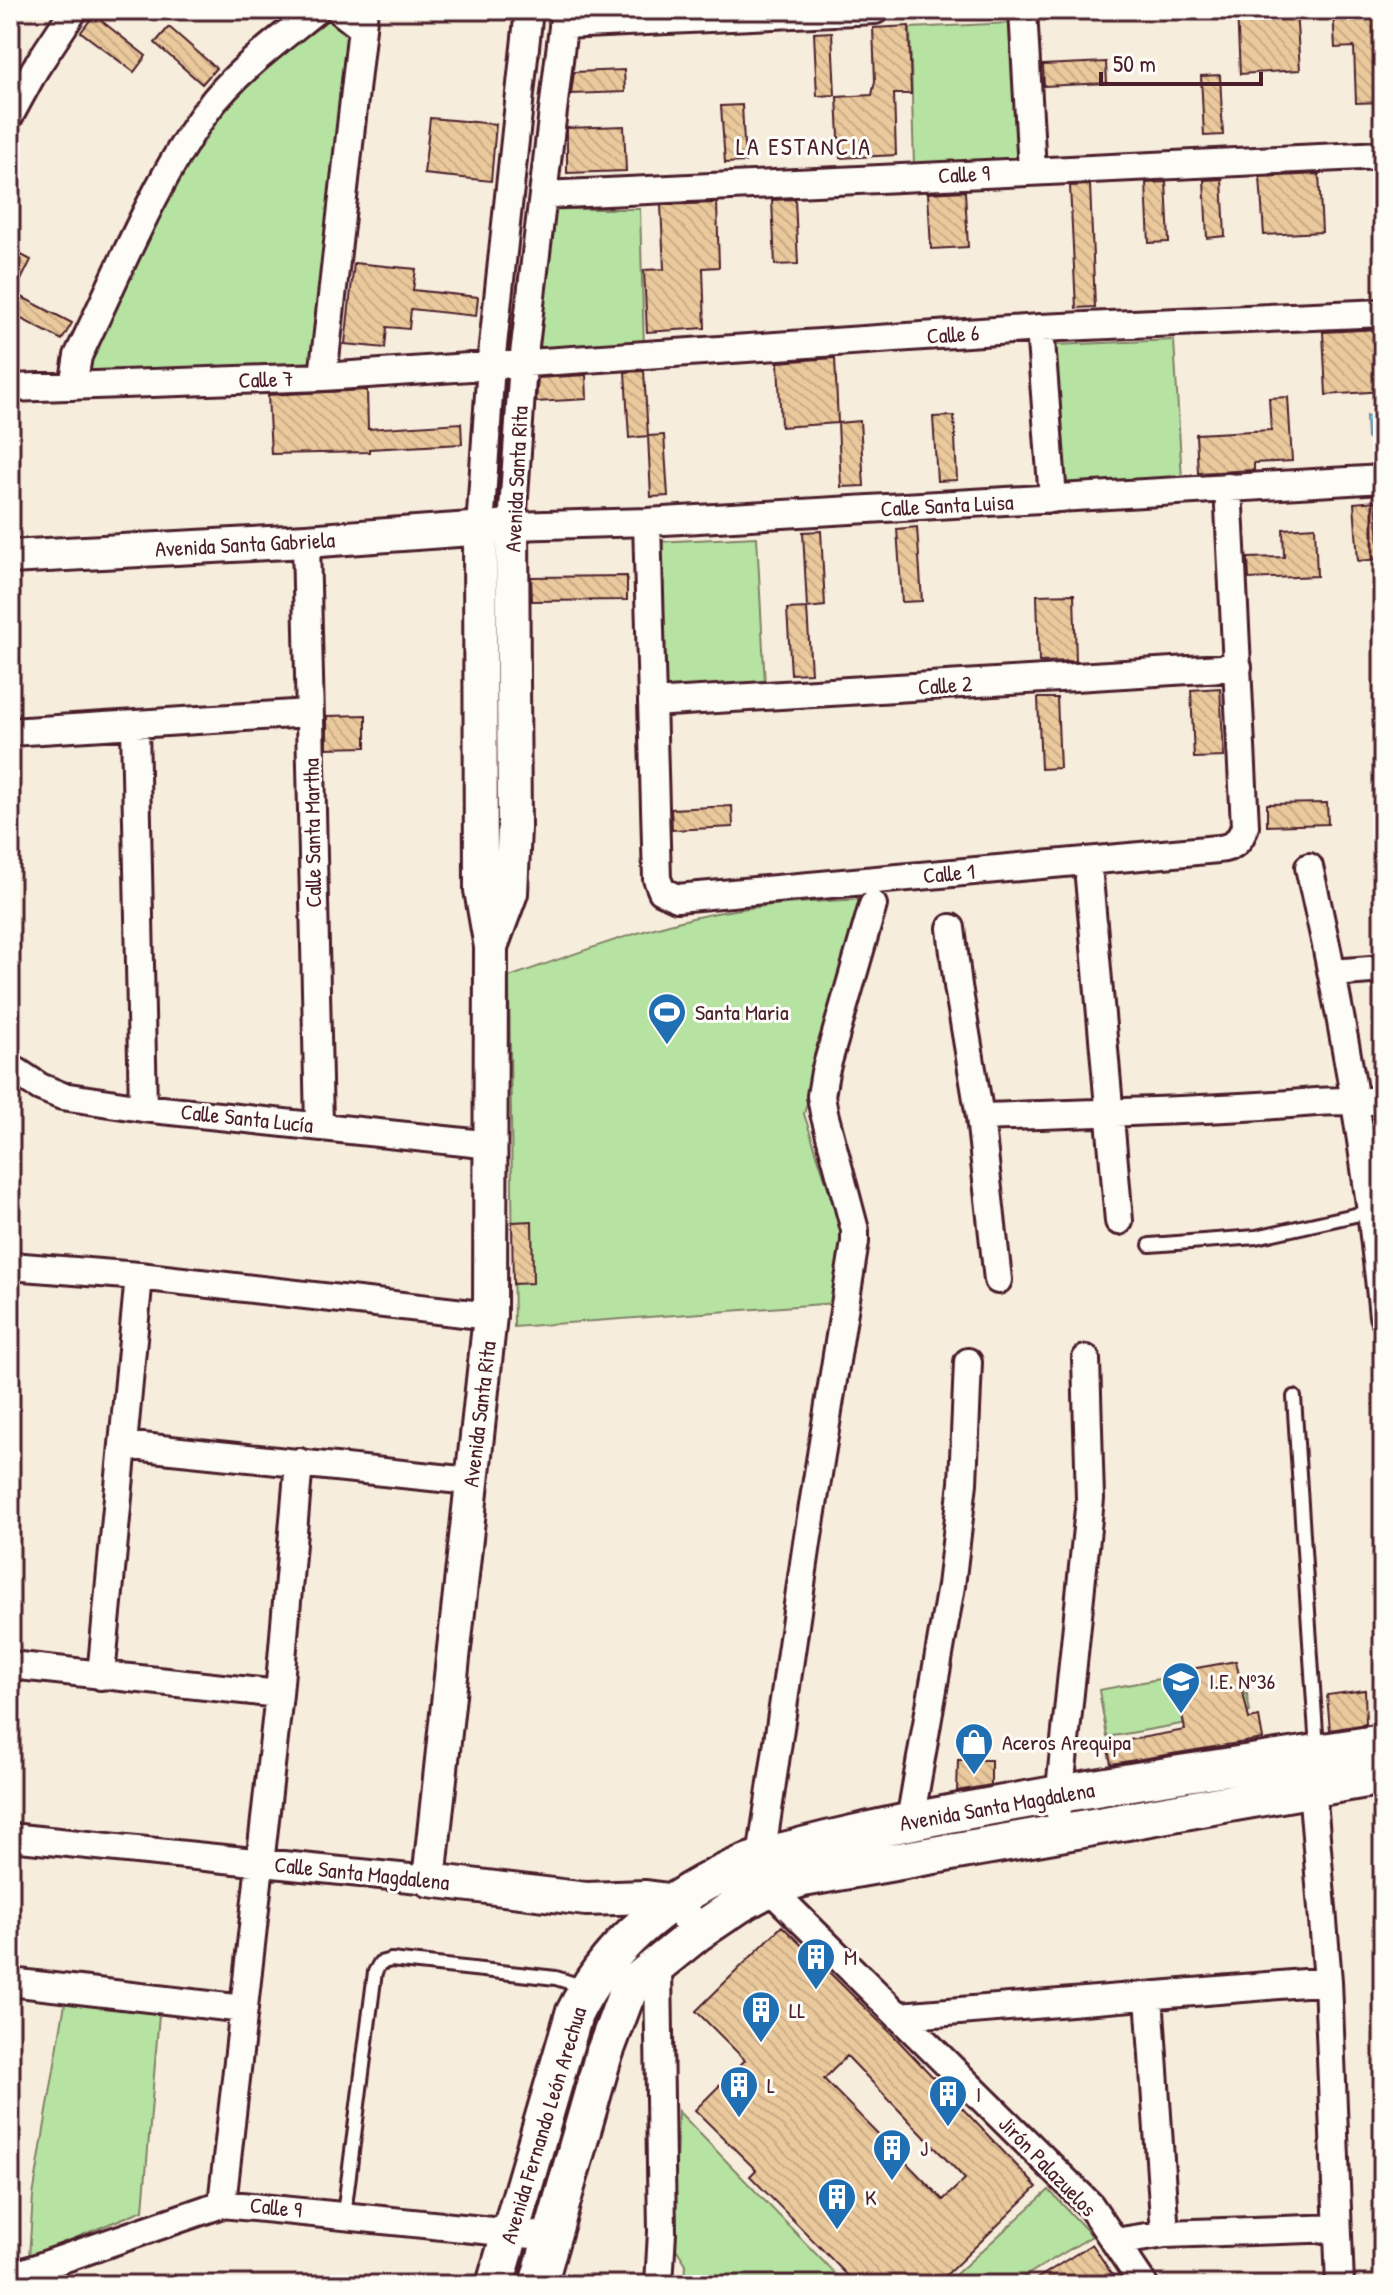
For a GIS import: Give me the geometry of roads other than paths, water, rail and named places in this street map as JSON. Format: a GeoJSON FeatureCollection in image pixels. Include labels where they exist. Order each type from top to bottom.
{"type":"FeatureCollection","features":[{"type":"Feature","properties":{"kind":"main road","name":"Avenida Santa Magdalena"},"geometry":{"type":"LineString","coordinates":[[658,1967],[698,1932],[738,1905],[765,1873],[910,1821],[1060,1793],[1383,1743]]}},
{"type":"Feature","properties":{"kind":"main road","name":"Avenida Santa Magdalena"},"geometry":{"type":"LineString","coordinates":[[633,1934],[675,1901],[731,1870],[803,1878],[1383,1776]]}},
{"type":"Feature","properties":{"kind":"main road","name":"Avenida Fernando León Arechua"},"geometry":{"type":"LineString","coordinates":[[495,2285],[563,2047],[587,1987],[602,1966],[633,1934]]}},
{"type":"Feature","properties":{"kind":"main road","name":"Avenida Fernando León Arechua"},"geometry":{"type":"LineString","coordinates":[[538,2285],[613,2026],[636,1982],[658,1967]]}},
{"type":"Feature","properties":{"kind":"street"},"geometry":{"type":"LineString","coordinates":[[10,115],[35,69],[74,10]]}},
{"type":"Feature","properties":{"kind":"street"},"geometry":{"type":"LineString","coordinates":[[73,386],[78,356],[92,327],[167,175],[208,108],[261,54],[316,10]]}},
{"type":"Feature","properties":{"kind":"street"},"geometry":{"type":"LineString","coordinates":[[323,377],[363,19],[339,10]]}},
{"type":"Feature","properties":{"kind":"street","name":"Avenida Santa Rita"},"geometry":{"type":"LineString","coordinates":[[429,1880],[490,1316],[491,947],[481,890],[496,528],[491,364],[529,10]]}},
{"type":"Feature","properties":{"kind":"street"},"geometry":{"type":"LineString","coordinates":[[564,17],[875,10]]}},
{"type":"Feature","properties":{"kind":"street"},"geometry":{"type":"LineString","coordinates":[[1023,10],[1032,170]]}},
{"type":"Feature","properties":{"kind":"street","name":"Avenida Santa Rita"},"geometry":{"type":"LineString","coordinates":[[496,528],[523,363],[564,17]]}},
{"type":"Feature","properties":{"kind":"street","name":"Calle 9"},"geometry":{"type":"LineString","coordinates":[[544,195],[1383,155]]}},
{"type":"Feature","properties":{"kind":"street","name":"Calle 6"},"geometry":{"type":"LineString","coordinates":[[523,363],[1040,328],[1383,313]]}},
{"type":"Feature","properties":{"kind":"street"},"geometry":{"type":"LineString","coordinates":[[1040,328],[1053,499]]}},
{"type":"Feature","properties":{"kind":"street","name":"Calle 7"},"geometry":{"type":"LineString","coordinates":[[10,388],[323,377],[523,363]]}},
{"type":"Feature","properties":{"kind":"street","name":"Calle Santa Luisa"},"geometry":{"type":"LineString","coordinates":[[496,528],[1383,479]]}},
{"type":"Feature","properties":{"kind":"street"},"geometry":{"type":"LineString","coordinates":[[1228,487],[1238,667]]}},
{"type":"Feature","properties":{"kind":"street"},"geometry":{"type":"LineString","coordinates":[[647,522],[652,703]]}},
{"type":"Feature","properties":{"kind":"street","name":"Avenida Santa Gabriela"},"geometry":{"type":"LineString","coordinates":[[10,557],[496,528]]}},
{"type":"Feature","properties":{"kind":"street","name":"Calle Santa Martha"},"geometry":{"type":"LineString","coordinates":[[306,541],[319,1125]]}},
{"type":"Feature","properties":{"kind":"street","name":"Calle 2"},"geometry":{"type":"LineString","coordinates":[[652,703],[1238,667]]}},
{"type":"Feature","properties":{"kind":"street","name":"Calle 1"},"geometry":{"type":"LineString","coordinates":[[652,703],[657,879],[662,891],[677,898],[1228,848],[1236,843],[1245,826],[1238,667]]}},
{"type":"Feature","properties":{"kind":"street"},"geometry":{"type":"LineString","coordinates":[[10,732],[309,713]]}},
{"type":"Feature","properties":{"kind":"street"},"geometry":{"type":"LineString","coordinates":[[135,726],[143,1108]]}},
{"type":"Feature","properties":{"kind":"street"},"geometry":{"type":"LineString","coordinates":[[1309,867],[1333,973],[1378,1211],[1383,1316]]}},
{"type":"Feature","properties":{"kind":"street"},"geometry":{"type":"LineString","coordinates":[[1089,878],[1119,1221]]}},
{"type":"Feature","properties":{"kind":"street"},"geometry":{"type":"LineString","coordinates":[[765,1873],[807,1543],[855,1242],[855,1230],[821,1096],[825,1072],[873,905]]}},
{"type":"Feature","properties":{"kind":"street"},"geometry":{"type":"LineString","coordinates":[[951,928],[980,1117],[998,1280]]}},
{"type":"Feature","properties":{"kind":"street"},"geometry":{"type":"LineString","coordinates":[[1333,973],[1383,969]]}},
{"type":"Feature","properties":{"kind":"street","name":"Calle Santa Lucía"},"geometry":{"type":"LineString","coordinates":[[10,1067],[40,1087],[62,1096],[143,1108],[492,1145]]}},
{"type":"Feature","properties":{"kind":"street"},"geometry":{"type":"LineString","coordinates":[[980,1117],[1244,1108],[1328,1101],[1356,1104],[1383,1100]]}},
{"type":"Feature","properties":{"kind":"street"},"geometry":{"type":"LineString","coordinates":[[10,1266],[139,1276],[490,1316]]}},
{"type":"Feature","properties":{"kind":"street"},"geometry":{"type":"LineString","coordinates":[[101,1676],[139,1276]]}},
{"type":"Feature","properties":{"kind":"street"},"geometry":{"type":"LineString","coordinates":[[1055,1832],[1090,1499],[1086,1359]]}},
{"type":"Feature","properties":{"kind":"street"},"geometry":{"type":"LineString","coordinates":[[910,1821],[953,1571],[963,1483],[968,1362]]}},
{"type":"Feature","properties":{"kind":"street"},"geometry":{"type":"LineString","coordinates":[[123,1445],[470,1481]]}},
{"type":"Feature","properties":{"kind":"street"},"geometry":{"type":"LineString","coordinates":[[222,2204],[279,1694],[299,1462]]}},
{"type":"Feature","properties":{"kind":"street"},"geometry":{"type":"LineString","coordinates":[[10,1665],[279,1694]]}},
{"type":"Feature","properties":{"kind":"street"},"geometry":{"type":"LineString","coordinates":[[1312,1788],[1328,1981],[1340,2285]]}},
{"type":"Feature","properties":{"kind":"street","name":"Calle Santa Magdalena"},"geometry":{"type":"LineString","coordinates":[[10,1837],[586,1899],[646,1897],[675,1901]]}},
{"type":"Feature","properties":{"kind":"street","name":"Jirón Palazuelos"},"geometry":{"type":"LineString","coordinates":[[765,1873],[899,2016],[1090,2205],[1144,2285]]}},
{"type":"Feature","properties":{"kind":"street"},"geometry":{"type":"LineString","coordinates":[[586,1899],[633,1934],[658,1967],[662,2232],[659,2285]]}},
{"type":"Feature","properties":{"kind":"street"},"geometry":{"type":"LineString","coordinates":[[675,1901],[698,1932]]}},
{"type":"Feature","properties":{"kind":"street"},"geometry":{"type":"LineString","coordinates":[[899,2016],[1328,1981]]}},
{"type":"Feature","properties":{"kind":"street"},"geometry":{"type":"LineString","coordinates":[[10,1982],[244,2009]]}},
{"type":"Feature","properties":{"kind":"street"},"geometry":{"type":"LineString","coordinates":[[1149,1996],[1165,2234]]}},
{"type":"Feature","properties":{"kind":"street","name":"Calle 9"},"geometry":{"type":"LineString","coordinates":[[10,2277],[45,2275],[222,2204],[553,2237]]}},
{"type":"Feature","properties":{"kind":"street"},"geometry":{"type":"LineString","coordinates":[[1115,2242],[1165,2234],[1337,2228]]}},
{"type":"Feature","properties":{"kind":"lane"},"geometry":{"type":"LineString","coordinates":[[1150,1245],[1256,1237],[1378,1211]]}},
{"type":"Feature","properties":{"kind":"lane"},"geometry":{"type":"LineString","coordinates":[[1294,1397],[1317,1753]]}},
{"type":"Feature","properties":{"kind":"lane"},"geometry":{"type":"LineString","coordinates":[[344,2214],[375,1972],[380,1963],[391,1960],[556,1978],[587,1987]]}},
{"type":"Feature","properties":{"kind":"water"},"geometry":{"type":"Polygon","coordinates":[[[1366,416],[1383,416],[1383,448],[1378,448],[1367,438],[1366,416]]]}},
{"type":"Feature","properties":{"kind":"place","name":"Santa Maria"},"geometry":{"type":"Point","coordinates":[667,1046]}},
{"type":"Feature","properties":{"kind":"place","name":"I.E. Nº36"},"geometry":{"type":"Point","coordinates":[1181,1715]}},
{"type":"Feature","properties":{"kind":"place","name":"Aceros Arequipa"},"geometry":{"type":"Point","coordinates":[974,1776]}},
{"type":"Feature","properties":{"kind":"place","name":"M"},"geometry":{"type":"Point","coordinates":[816,1991]}},
{"type":"Feature","properties":{"kind":"place","name":"LL"},"geometry":{"type":"Point","coordinates":[761,2044]}},
{"type":"Feature","properties":{"kind":"place","name":"L"},"geometry":{"type":"Point","coordinates":[739,2119]}},
{"type":"Feature","properties":{"kind":"place","name":"I"},"geometry":{"type":"Point","coordinates":[948,2128]}},
{"type":"Feature","properties":{"kind":"place","name":"J"},"geometry":{"type":"Point","coordinates":[892,2182]}},
{"type":"Feature","properties":{"kind":"place","name":"K"},"geometry":{"type":"Point","coordinates":[837,2231]}},
{"type":"Feature","properties":{"kind":"district","name":"LA ESTANCIA"},"geometry":{"type":"Point","coordinates":[804,146]}}]}
